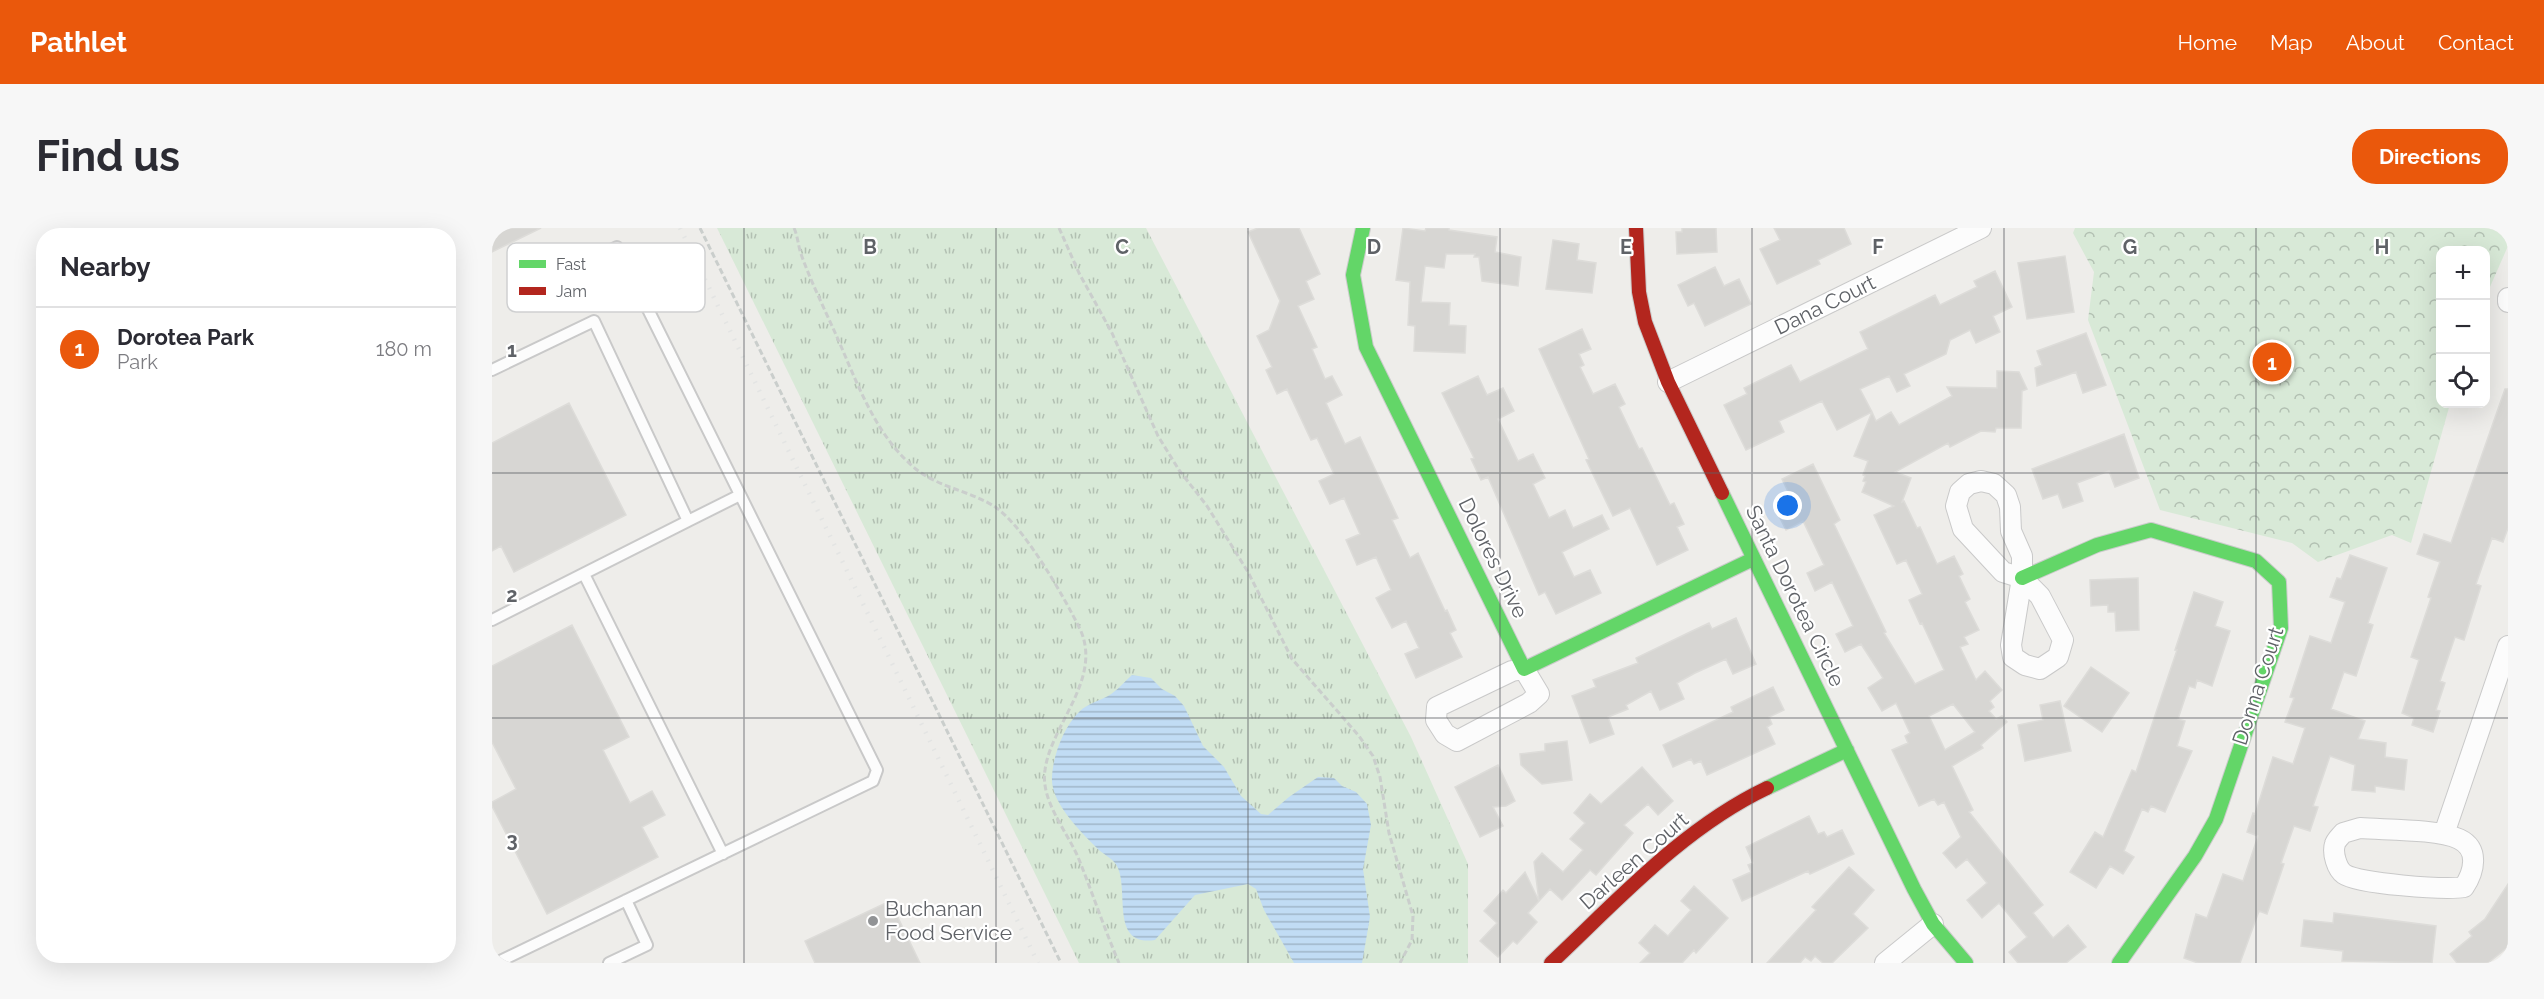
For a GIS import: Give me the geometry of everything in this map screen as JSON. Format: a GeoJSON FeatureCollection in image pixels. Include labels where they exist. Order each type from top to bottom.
{"type":"FeatureCollection","features":[{"type":"Feature","properties":{"kind":"street","name":"Dolores Drive"},"geometry":{"type":"LineString","coordinates":[[1363,228],[1353,275],[1366,347],[1524,669]]}},
{"type":"Feature","properties":{"kind":"street","name":"Santa Dorotea Circle"},"geometry":{"type":"LineString","coordinates":[[1636,228],[1639,292],[1646,322],[1668,382],[1934,924],[1966,963]]}},
{"type":"Feature","properties":{"kind":"street","name":"Dana Court"},"geometry":{"type":"LineString","coordinates":[[1668,382],[1981,228]]}},
{"type":"Feature","properties":{"kind":"street"},"geometry":{"type":"LineString","coordinates":[[1981,481],[1994,484],[2006,495],[2010,507],[2011,531],[2022,556],[2022,578],[2003,572],[1963,529],[1956,506],[1960,492],[1969,484],[1981,481]]}},
{"type":"Feature","properties":{"kind":"street","name":"Donna Court"},"geometry":{"type":"LineString","coordinates":[[2022,578],[2097,544],[2151,530],[2256,561],[2279,582],[2281,628],[2216,819],[2195,856],[2119,963]]}},
{"type":"Feature","properties":{"kind":"street"},"geometry":{"type":"LineString","coordinates":[[1524,669],[1539,694],[1529,703],[1457,741],[1445,734],[1436,720],[1437,707],[1512,671],[1524,669],[1753,559]]}},
{"type":"Feature","properties":{"kind":"street"},"geometry":{"type":"LineString","coordinates":[[2444,834],[2508,646]]}},
{"type":"Feature","properties":{"kind":"street","name":"Darleen Court"},"geometry":{"type":"LineString","coordinates":[[1551,963],[1680,843],[1742,800],[1847,750]]}},
{"type":"Feature","properties":{"kind":"street"},"geometry":{"type":"LineString","coordinates":[[2360,828],[2444,834],[2461,839],[2472,851],[2474,862],[2471,877],[2464,887],[2447,889],[2360,879],[2344,874],[2335,860],[2335,844],[2343,833],[2360,828]]}},
{"type":"Feature","properties":{"kind":"street"},"geometry":{"type":"LineString","coordinates":[[1885,963],[1934,924]]}},
{"type":"Feature","properties":{"kind":"lane"},"geometry":{"type":"LineString","coordinates":[[496,963],[873,781],[877,770],[650,312]]}},
{"type":"Feature","properties":{"kind":"lane"},"geometry":{"type":"LineString","coordinates":[[492,370],[594,321],[688,521]]}},
{"type":"Feature","properties":{"kind":"lane"},"geometry":{"type":"LineString","coordinates":[[492,620],[740,495]]}},
{"type":"Feature","properties":{"kind":"lane"},"geometry":{"type":"LineString","coordinates":[[584,574],[723,854]]}},
{"type":"Feature","properties":{"kind":"lane"},"geometry":{"type":"LineString","coordinates":[[609,963],[647,945],[626,900]]}},
{"type":"Feature","properties":{"kind":"path"},"geometry":{"type":"LineString","coordinates":[[700,228],[1061,963]]}},
{"type":"Feature","properties":{"kind":"path"},"geometry":{"type":"LineString","coordinates":[[794,228],[802,256],[861,392],[886,436],[909,464],[928,478],[991,504],[1005,514],[1047,571],[1084,640],[1082,676],[1052,747],[1044,778],[1052,805],[1072,843],[1119,963]]}},
{"type":"Feature","properties":{"kind":"path"},"geometry":{"type":"LineString","coordinates":[[1059,228],[1078,273],[1112,333],[1158,436],[1179,470],[1207,506],[1248,572],[1292,659],[1359,736],[1373,756],[1380,777],[1389,833],[1413,916],[1412,940],[1400,963]]}},
{"type":"Feature","properties":{"kind":"green space"},"geometry":{"type":"Polygon","coordinates":[[[717,228],[1146,228],[1411,737],[1468,864],[1468,963],[1079,963],[717,228]]]}},
{"type":"Feature","properties":{"kind":"green space"},"geometry":{"type":"Polygon","coordinates":[[[2075,228],[2508,228],[2508,246],[2490,287],[2490,246],[2436,246],[2436,408],[2449,408],[2411,543],[2392,535],[2318,562],[2292,543],[2160,510],[2088,320],[2094,272],[2073,233],[2075,228]]]}},
{"type":"Feature","properties":{"kind":"water"},"geometry":{"type":"Polygon","coordinates":[[[1132,675],[1151,678],[1162,689],[1175,696],[1184,706],[1203,746],[1224,767],[1241,796],[1261,814],[1268,815],[1318,777],[1334,778],[1342,786],[1356,792],[1367,804],[1371,825],[1363,869],[1370,917],[1362,963],[1294,963],[1264,910],[1256,889],[1248,884],[1195,895],[1155,940],[1140,940],[1131,934],[1123,912],[1122,885],[1115,863],[1085,836],[1069,817],[1056,797],[1052,777],[1060,741],[1074,717],[1086,706],[1111,694],[1132,675]]]}},
{"type":"Feature","properties":{"kind":"building"},"geometry":{"type":"Polygon","coordinates":[[[492,228],[541,228],[507,243],[492,252],[492,228]]]}},
{"type":"Feature","properties":{"kind":"building"},"geometry":{"type":"Polygon","coordinates":[[[1258,228],[1299,228],[1320,274],[1306,281],[1314,299],[1298,306],[1317,347],[1312,349],[1325,379],[1332,376],[1342,395],[1326,403],[1345,444],[1360,437],[1398,518],[1392,520],[1410,558],[1418,553],[1456,630],[1450,633],[1462,657],[1416,678],[1405,654],[1419,648],[1406,621],[1392,628],[1376,598],[1391,590],[1376,557],[1357,565],[1346,540],[1360,534],[1344,498],[1330,504],[1319,481],[1334,474],[1317,438],[1311,440],[1287,389],[1277,394],[1266,370],[1272,367],[1257,336],[1269,330],[1280,301],[1248,232],[1258,228]]]}},
{"type":"Feature","properties":{"kind":"building"},"geometry":{"type":"Polygon","coordinates":[[[1403,228],[1425,231],[1426,228],[1449,228],[1449,230],[1497,237],[1495,252],[1521,257],[1518,286],[1482,281],[1479,257],[1474,257],[1475,254],[1446,254],[1444,268],[1425,266],[1421,302],[1450,303],[1449,325],[1466,326],[1465,353],[1414,351],[1415,326],[1408,325],[1410,282],[1396,280],[1403,228]]]}},
{"type":"Feature","properties":{"kind":"building"},"geometry":{"type":"Polygon","coordinates":[[[1682,228],[1716,228],[1717,252],[1677,254],[1676,232],[1682,232],[1682,228]]]}},
{"type":"Feature","properties":{"kind":"building"},"geometry":{"type":"Polygon","coordinates":[[[1774,228],[1844,228],[1851,244],[1818,260],[1820,264],[1777,284],[1760,249],[1780,240],[1774,228]]]}},
{"type":"Feature","properties":{"kind":"building"},"geometry":{"type":"Polygon","coordinates":[[[1553,240],[1579,244],[1577,260],[1596,263],[1592,293],[1546,289],[1553,240]]]}},
{"type":"Feature","properties":{"kind":"building"},"geometry":{"type":"Polygon","coordinates":[[[2065,256],[2074,312],[2027,319],[2018,263],[2065,256]]]}},
{"type":"Feature","properties":{"kind":"building"},"geometry":{"type":"Polygon","coordinates":[[[1715,267],[1724,286],[1739,279],[1751,304],[1705,326],[1694,303],[1688,306],[1678,285],[1715,267]]]}},
{"type":"Feature","properties":{"kind":"building"},"geometry":{"type":"Polygon","coordinates":[[[1995,271],[2012,307],[1993,316],[2000,332],[1976,343],[1970,330],[1950,340],[1946,354],[1904,374],[1910,386],[1897,392],[1889,376],[1860,389],[1872,412],[1837,430],[1822,401],[1779,421],[1784,432],[1746,450],[1724,405],[1747,394],[1744,388],[1791,365],[1800,382],[1868,349],[1860,332],[1935,295],[1940,305],[1977,287],[1974,281],[1995,271]]]}},
{"type":"Feature","properties":{"kind":"building"},"geometry":{"type":"Polygon","coordinates":[[[1582,329],[1591,349],[1579,354],[1584,365],[1580,367],[1593,394],[1615,384],[1625,404],[1619,407],[1639,449],[1642,448],[1670,505],[1674,503],[1684,524],[1677,527],[1688,550],[1657,565],[1630,508],[1613,516],[1586,460],[1589,459],[1539,349],[1582,329]]]}},
{"type":"Feature","properties":{"kind":"building"},"geometry":{"type":"Polygon","coordinates":[[[2086,333],[2106,385],[2083,393],[2076,372],[2037,386],[2035,368],[2042,365],[2037,351],[2086,333]]]}},
{"type":"Feature","properties":{"kind":"building"},"geometry":{"type":"Polygon","coordinates":[[[1997,371],[2019,372],[2027,389],[2022,391],[2021,428],[1996,428],[1995,432],[1981,431],[1950,447],[1948,443],[1895,472],[1911,478],[1902,502],[1904,501],[1917,528],[1920,527],[1937,564],[1954,556],[1963,574],[1959,576],[1970,599],[1965,602],[1979,630],[1964,637],[1968,644],[1960,647],[1976,680],[1985,671],[2002,690],[1990,701],[1994,707],[1989,711],[1996,719],[2002,716],[2007,722],[1981,745],[1983,748],[1952,766],[1973,810],[1969,812],[2043,905],[2033,913],[2053,938],[2068,925],[2086,947],[2066,963],[2018,963],[2009,952],[2027,937],[1999,903],[1982,918],[1967,900],[1987,883],[1967,859],[1956,868],[1943,853],[1961,837],[1944,802],[1938,805],[1934,799],[1919,806],[1892,750],[1908,743],[1905,736],[1910,733],[1896,703],[1882,711],[1868,688],[1883,678],[1861,644],[1845,652],[1836,634],[1853,626],[1832,582],[1815,591],[1807,573],[1824,565],[1803,521],[1786,530],[1777,512],[1794,504],[1782,479],[1813,464],[1840,520],[1834,524],[1886,632],[1884,633],[1915,684],[1944,670],[1909,600],[1922,594],[1906,560],[1897,564],[1874,515],[1894,506],[1862,492],[1866,482],[1863,481],[1865,476],[1863,475],[1868,461],[1854,456],[1872,412],[1876,421],[1891,412],[1899,425],[1952,396],[1947,387],[1997,388],[1997,371]],[[1953,704],[1929,716],[1945,750],[1975,732],[1953,704]]]}},
{"type":"Feature","properties":{"kind":"building"},"geometry":{"type":"Polygon","coordinates":[[[1478,376],[1487,395],[1503,388],[1514,411],[1498,419],[1518,461],[1533,454],[1545,478],[1533,484],[1549,518],[1565,510],[1573,528],[1602,515],[1609,529],[1562,552],[1574,577],[1590,570],[1601,593],[1556,614],[1545,592],[1539,595],[1488,477],[1481,480],[1471,459],[1474,458],[1442,393],[1478,376]]]}},
{"type":"Feature","properties":{"kind":"building"},"geometry":{"type":"Polygon","coordinates":[[[2505,389],[2508,389],[2508,528],[2503,542],[2492,538],[2476,584],[2481,586],[2464,640],[2455,637],[2440,681],[2445,683],[2436,710],[2440,711],[2433,732],[2412,725],[2414,718],[2402,713],[2419,660],[2411,657],[2431,598],[2428,597],[2440,562],[2417,554],[2424,534],[2451,543],[2505,389]]]}},
{"type":"Feature","properties":{"kind":"building"},"geometry":{"type":"Polygon","coordinates":[[[569,403],[626,515],[514,572],[501,546],[492,551],[492,443],[569,403]]]}},
{"type":"Feature","properties":{"kind":"building"},"geometry":{"type":"Polygon","coordinates":[[[2124,434],[2139,478],[2115,487],[2109,471],[2077,483],[2083,501],[2063,508],[2058,494],[2043,499],[2032,469],[2124,434]]]}},
{"type":"Feature","properties":{"kind":"building"},"geometry":{"type":"Polygon","coordinates":[[[2350,555],[2387,568],[2368,623],[2373,625],[2356,676],[2344,672],[2331,709],[2365,721],[2358,739],[2386,743],[2385,757],[2407,760],[2404,790],[2375,786],[2375,792],[2352,790],[2355,765],[2330,756],[2313,806],[2318,807],[2310,831],[2294,826],[2267,914],[2259,911],[2240,963],[2198,963],[2184,958],[2196,914],[2207,918],[2223,874],[2243,881],[2258,836],[2247,832],[2273,757],[2293,764],[2305,728],[2285,722],[2294,698],[2290,697],[2310,636],[2331,643],[2345,602],[2330,597],[2337,578],[2341,579],[2350,555]]]}},
{"type":"Feature","properties":{"kind":"building"},"geometry":{"type":"Polygon","coordinates":[[[2138,578],[2139,630],[2116,631],[2115,612],[2108,612],[2108,605],[2091,606],[2090,580],[2138,578]]]}},
{"type":"Feature","properties":{"kind":"building"},"geometry":{"type":"Polygon","coordinates":[[[2194,592],[2223,602],[2215,626],[2230,631],[2212,686],[2197,680],[2195,688],[2189,686],[2178,719],[2185,721],[2177,746],[2192,751],[2165,812],[2151,806],[2148,812],[2142,809],[2124,851],[2134,857],[2123,874],[2110,866],[2096,888],[2070,872],[2095,832],[2103,837],[2132,770],[2136,772],[2194,592]]]}},
{"type":"Feature","properties":{"kind":"building"},"geometry":{"type":"Polygon","coordinates":[[[1736,618],[1756,664],[1733,674],[1726,659],[1695,673],[1677,683],[1684,699],[1660,710],[1651,691],[1626,705],[1628,709],[1608,717],[1614,734],[1590,743],[1572,696],[1596,687],[1593,680],[1638,663],[1636,658],[1690,632],[1709,623],[1712,629],[1736,618]]]}},
{"type":"Feature","properties":{"kind":"building"},"geometry":{"type":"Polygon","coordinates":[[[572,625],[629,737],[603,750],[630,803],[652,791],[665,815],[642,827],[658,857],[547,914],[492,806],[492,802],[516,789],[492,742],[492,666],[572,625]]]}},
{"type":"Feature","properties":{"kind":"building"},"geometry":{"type":"Polygon","coordinates":[[[2091,667],[2129,693],[2102,732],[2064,706],[2091,667]]]}},
{"type":"Feature","properties":{"kind":"building"},"geometry":{"type":"Polygon","coordinates":[[[1773,687],[1784,710],[1769,717],[1772,724],[1767,727],[1775,744],[1707,775],[1701,761],[1694,764],[1691,759],[1673,767],[1663,745],[1733,712],[1731,707],[1773,687]]]}},
{"type":"Feature","properties":{"kind":"building"},"geometry":{"type":"Polygon","coordinates":[[[2060,701],[2071,751],[2025,761],[2018,725],[2043,720],[2040,705],[2060,701]]]}},
{"type":"Feature","properties":{"kind":"building"},"geometry":{"type":"Polygon","coordinates":[[[1567,741],[1572,780],[1542,784],[1521,765],[1520,754],[1545,751],[1545,744],[1567,741]]]}},
{"type":"Feature","properties":{"kind":"building"},"geometry":{"type":"Polygon","coordinates":[[[1498,765],[1515,801],[1506,806],[1493,807],[1503,826],[1480,837],[1455,787],[1498,765]]]}},
{"type":"Feature","properties":{"kind":"building"},"geometry":{"type":"Polygon","coordinates":[[[1642,767],[1673,801],[1658,815],[1648,804],[1624,825],[1633,833],[1596,875],[1590,870],[1562,900],[1550,889],[1539,901],[1534,862],[1542,853],[1563,872],[1583,850],[1570,839],[1585,823],[1574,813],[1590,794],[1601,804],[1642,767]]]}},
{"type":"Feature","properties":{"kind":"building"},"geometry":{"type":"Polygon","coordinates":[[[1809,816],[1818,834],[1824,832],[1827,837],[1842,830],[1854,854],[1810,874],[1808,871],[1742,901],[1733,880],[1751,872],[1748,865],[1753,863],[1746,847],[1809,816]]]}},
{"type":"Feature","properties":{"kind":"building"},"geometry":{"type":"Polygon","coordinates":[[[1849,867],[1874,890],[1853,914],[1868,928],[1832,963],[1823,963],[1815,956],[1811,961],[1805,957],[1800,963],[1767,963],[1816,910],[1812,907],[1849,867]]]}},
{"type":"Feature","properties":{"kind":"building"},"geometry":{"type":"Polygon","coordinates":[[[1525,872],[1539,901],[1528,913],[1537,922],[1517,944],[1513,941],[1498,957],[1480,941],[1497,923],[1484,911],[1503,890],[1506,893],[1525,872]]]}},
{"type":"Feature","properties":{"kind":"building"},"geometry":{"type":"Polygon","coordinates":[[[2508,884],[2508,947],[2488,963],[2457,963],[2450,954],[2472,936],[2469,932],[2485,919],[2508,884]]]}},
{"type":"Feature","properties":{"kind":"building"},"geometry":{"type":"Polygon","coordinates":[[[1694,886],[1728,918],[1696,953],[1694,950],[1682,963],[1640,963],[1650,953],[1639,943],[1655,925],[1668,936],[1691,910],[1681,901],[1694,886]]]}},
{"type":"Feature","properties":{"kind":"building","name":"Buchanan Food Service"},"geometry":{"type":"Polygon","coordinates":[[[890,901],[920,963],[815,963],[805,941],[890,901]]]}},
{"type":"Feature","properties":{"kind":"building"},"geometry":{"type":"Polygon","coordinates":[[[2334,913],[2436,926],[2432,963],[2342,961],[2343,951],[2301,946],[2304,920],[2333,923],[2334,913]]]}},
{"type":"Feature","properties":{"kind":"railway"},"geometry":{"type":"LineString","coordinates":[[680,228],[687,243]]}},
{"type":"Feature","properties":{"kind":"railway"},"geometry":{"type":"LineString","coordinates":[[705,279],[1038,963]]}},
{"type":"Feature","properties":{"kind":"traffic: fast"},"geometry":{"type":"LineString","coordinates":[[1363,228],[1353,275],[1366,347],[1524,669],[1753,559]]}},
{"type":"Feature","properties":{"kind":"traffic: fast"},"geometry":{"type":"LineString","coordinates":[[1722,493],[1914,889],[1933,924],[1966,963]]}},
{"type":"Feature","properties":{"kind":"traffic: fast"},"geometry":{"type":"LineString","coordinates":[[2022,578],[2097,545],[2151,530],[2256,561],[2279,582],[2281,628],[2216,819],[2195,856],[2119,963]]}},
{"type":"Feature","properties":{"kind":"traffic: fast"},"geometry":{"type":"LineString","coordinates":[[1767,788],[1847,750]]}},
{"type":"Feature","properties":{"kind":"traffic: jam"},"geometry":{"type":"LineString","coordinates":[[1636,228],[1639,292],[1645,322],[1668,382],[1722,493]]}},
{"type":"Feature","properties":{"kind":"traffic: jam"},"geometry":{"type":"LineString","coordinates":[[1551,963],[1679,844],[1736,804],[1767,788]]}},
{"type":"Feature","properties":{"kind":"place","name":"Dorotea Park"},"geometry":{"type":"Point","coordinates":[2272,362]}},
{"type":"Feature","properties":{"kind":"place","name":"Buchanan Food Service"},"geometry":{"type":"Point","coordinates":[873,921]}}]}
